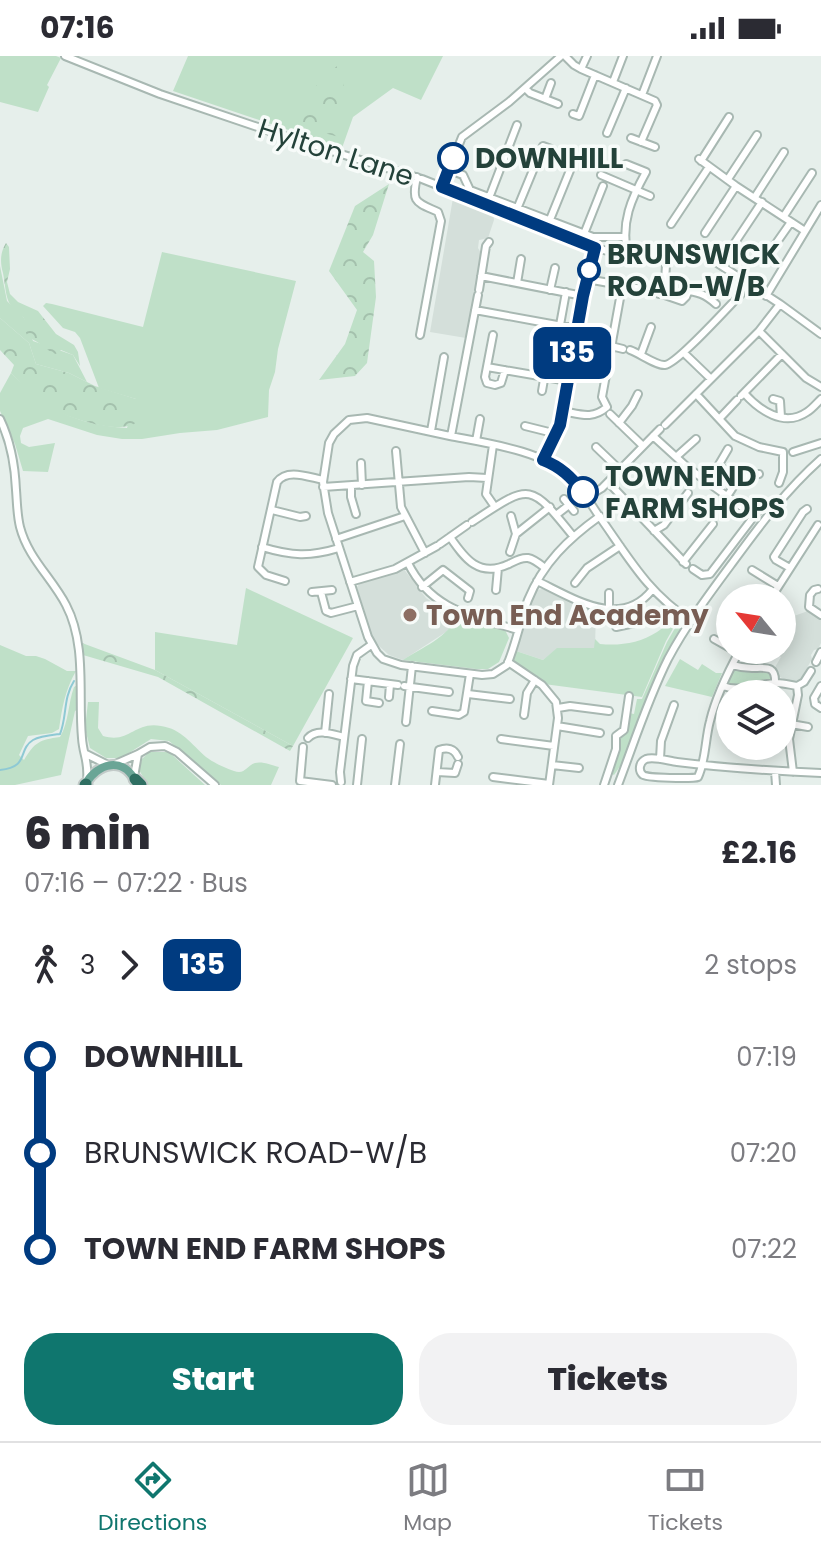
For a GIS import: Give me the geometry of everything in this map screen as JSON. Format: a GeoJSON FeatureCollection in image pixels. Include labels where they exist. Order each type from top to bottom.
{"type":"FeatureCollection","features":[{"type":"Feature","properties":{"kind":"main road"},"geometry":{"type":"LineString","coordinates":[[86,784],[96,771],[113,765],[124,768],[136,782]]}},
{"type":"Feature","properties":{"kind":"street","name":"Hylton Lane"},"geometry":{"type":"LineString","coordinates":[[65,56],[160,94],[417,177],[595,248],[627,253],[696,253],[708,257],[821,334]]}},
{"type":"Feature","properties":{"kind":"street"},"geometry":{"type":"LineString","coordinates":[[442,187],[462,137],[563,56],[581,69],[655,101],[657,105],[641,142]]}},
{"type":"Feature","properties":{"kind":"street"},"geometry":{"type":"LineString","coordinates":[[581,69],[587,56]]}},
{"type":"Feature","properties":{"kind":"street"},"geometry":{"type":"LineString","coordinates":[[613,82],[623,56]]}},
{"type":"Feature","properties":{"kind":"street"},"geometry":{"type":"LineString","coordinates":[[642,95],[657,56]]}},
{"type":"Feature","properties":{"kind":"street"},"geometry":{"type":"LineString","coordinates":[[573,114],[579,116],[595,75]]}},
{"type":"Feature","properties":{"kind":"street"},"geometry":{"type":"LineString","coordinates":[[545,99],[551,83]]}},
{"type":"Feature","properties":{"kind":"street"},"geometry":{"type":"LineString","coordinates":[[525,88],[558,104]]}},
{"type":"Feature","properties":{"kind":"street"},"geometry":{"type":"LineString","coordinates":[[607,133],[626,88]]}},
{"type":"Feature","properties":{"kind":"street"},"geometry":{"type":"LineString","coordinates":[[729,117],[700,160],[805,231]]}},
{"type":"Feature","properties":{"kind":"street"},"geometry":{"type":"LineString","coordinates":[[489,198],[517,125]]}},
{"type":"Feature","properties":{"kind":"street"},"geometry":{"type":"LineString","coordinates":[[728,179],[757,135]]}},
{"type":"Feature","properties":{"kind":"street"},"geometry":{"type":"LineString","coordinates":[[631,138],[655,147]]}},
{"type":"Feature","properties":{"kind":"street"},"geometry":{"type":"LineString","coordinates":[[517,209],[543,146],[551,149]]}},
{"type":"Feature","properties":{"kind":"street"},"geometry":{"type":"LineString","coordinates":[[755,197],[784,152]]}},
{"type":"Feature","properties":{"kind":"street"},"geometry":{"type":"LineString","coordinates":[[549,222],[575,158]]}},
{"type":"Feature","properties":{"kind":"street"},"geometry":{"type":"LineString","coordinates":[[626,164],[646,172],[626,216],[624,237],[627,253]]}},
{"type":"Feature","properties":{"kind":"street"},"geometry":{"type":"LineString","coordinates":[[671,224],[709,167]]}},
{"type":"Feature","properties":{"kind":"street"},"geometry":{"type":"LineString","coordinates":[[449,170],[463,175],[470,190],[549,222],[593,237],[624,237]]}},
{"type":"Feature","properties":{"kind":"street"},"geometry":{"type":"LineString","coordinates":[[784,216],[812,173]]}},
{"type":"Feature","properties":{"kind":"street"},"geometry":{"type":"LineString","coordinates":[[601,175],[650,196]]}},
{"type":"Feature","properties":{"kind":"street"},"geometry":{"type":"LineString","coordinates":[[417,177],[415,199],[420,205],[438,212],[441,221],[420,335]]}},
{"type":"Feature","properties":{"kind":"street"},"geometry":{"type":"LineString","coordinates":[[457,193],[467,182]]}},
{"type":"Feature","properties":{"kind":"street"},"geometry":{"type":"LineString","coordinates":[[584,234],[603,186]]}},
{"type":"Feature","properties":{"kind":"street"},"geometry":{"type":"LineString","coordinates":[[705,233],[736,186]]}},
{"type":"Feature","properties":{"kind":"street"},"geometry":{"type":"LineString","coordinates":[[732,247],[762,202]]}},
{"type":"Feature","properties":{"kind":"street"},"geometry":{"type":"LineString","coordinates":[[766,296],[821,205]]}},
{"type":"Feature","properties":{"kind":"street"},"geometry":{"type":"LineString","coordinates":[[763,262],[791,222]]}},
{"type":"Feature","properties":{"kind":"street"},"geometry":{"type":"LineString","coordinates":[[451,436],[489,242]]}},
{"type":"Feature","properties":{"kind":"street"},"geometry":{"type":"LineString","coordinates":[[543,460],[557,434],[595,248]]}},
{"type":"Feature","properties":{"kind":"street"},"geometry":{"type":"LineString","coordinates":[[517,283],[521,259]]}},
{"type":"Feature","properties":{"kind":"street"},"geometry":{"type":"LineString","coordinates":[[659,294],[665,281],[666,265]]}},
{"type":"Feature","properties":{"kind":"street"},"geometry":{"type":"LineString","coordinates":[[550,290],[555,268]]}},
{"type":"Feature","properties":{"kind":"street"},"geometry":{"type":"LineString","coordinates":[[481,276],[583,296]]}},
{"type":"Feature","properties":{"kind":"street"},"geometry":{"type":"LineString","coordinates":[[587,279],[682,301],[686,290],[702,294],[721,307]]}},
{"type":"Feature","properties":{"kind":"street"},"geometry":{"type":"LineString","coordinates":[[622,287],[602,397],[608,411],[643,446]]}},
{"type":"Feature","properties":{"kind":"street"},"geometry":{"type":"LineString","coordinates":[[670,298],[674,287]]}},
{"type":"Feature","properties":{"kind":"street"},"geometry":{"type":"LineString","coordinates":[[475,310],[564,326],[566,292]]}},
{"type":"Feature","properties":{"kind":"street"},"geometry":{"type":"LineString","coordinates":[[611,346],[641,354],[662,366],[670,365],[684,353],[721,307],[741,294]]}},
{"type":"Feature","properties":{"kind":"street"},"geometry":{"type":"LineString","coordinates":[[587,497],[608,482],[759,331],[780,304]]}},
{"type":"Feature","properties":{"kind":"street"},"geometry":{"type":"LineString","coordinates":[[641,354],[651,327]]}},
{"type":"Feature","properties":{"kind":"street"},"geometry":{"type":"LineString","coordinates":[[759,331],[806,378],[820,383]]}},
{"type":"Feature","properties":{"kind":"street"},"geometry":{"type":"LineString","coordinates":[[493,335],[485,377],[487,383],[501,383],[505,370]]}},
{"type":"Feature","properties":{"kind":"street"},"geometry":{"type":"LineString","coordinates":[[542,391],[550,345]]}},
{"type":"Feature","properties":{"kind":"street"},"geometry":{"type":"LineString","coordinates":[[684,353],[711,379]]}},
{"type":"Feature","properties":{"kind":"street"},"geometry":{"type":"LineString","coordinates":[[720,418],[782,354]]}},
{"type":"Feature","properties":{"kind":"street"},"geometry":{"type":"LineString","coordinates":[[431,431],[444,357]]}},
{"type":"Feature","properties":{"kind":"street"},"geometry":{"type":"LineString","coordinates":[[583,362],[608,366]]}},
{"type":"Feature","properties":{"kind":"street"},"geometry":{"type":"LineString","coordinates":[[487,367],[568,381]]}},
{"type":"Feature","properties":{"kind":"street"},"geometry":{"type":"LineString","coordinates":[[619,423],[638,394]]}},
{"type":"Feature","properties":{"kind":"street"},"geometry":{"type":"LineString","coordinates":[[696,394],[735,436],[759,447],[783,452],[783,472],[779,483]]}},
{"type":"Feature","properties":{"kind":"street"},"geometry":{"type":"LineString","coordinates":[[741,397],[763,411],[781,417],[799,417],[821,399]]}},
{"type":"Feature","properties":{"kind":"street"},"geometry":{"type":"LineString","coordinates":[[773,399],[780,401],[781,417]]}},
{"type":"Feature","properties":{"kind":"street"},"geometry":{"type":"LineString","coordinates":[[562,411],[585,415],[608,411]]}},
{"type":"Feature","properties":{"kind":"street"},"geometry":{"type":"LineString","coordinates":[[600,516],[573,536],[545,568],[529,599],[508,662],[500,671],[482,675],[391,663],[371,645],[328,513],[323,483],[329,443],[349,420],[367,418],[526,453],[560,467],[587,497],[652,590],[691,621]]}},
{"type":"Feature","properties":{"kind":"street"},"geometry":{"type":"LineString","coordinates":[[0,419],[11,451],[22,534],[35,561],[66,604],[74,622],[81,669],[82,736],[88,767],[86,784]]}},
{"type":"Feature","properties":{"kind":"street"},"geometry":{"type":"LineString","coordinates":[[476,441],[480,419]]}},
{"type":"Feature","properties":{"kind":"street"},"geometry":{"type":"LineString","coordinates":[[525,426],[557,434]]}},
{"type":"Feature","properties":{"kind":"street"},"geometry":{"type":"LineString","coordinates":[[653,436],[708,483],[756,514],[710,574],[702,575],[693,569]]}},
{"type":"Feature","properties":{"kind":"street"},"geometry":{"type":"LineString","coordinates":[[708,483],[735,436]]}},
{"type":"Feature","properties":{"kind":"street"},"geometry":{"type":"LineString","coordinates":[[676,457],[696,439]]}},
{"type":"Feature","properties":{"kind":"street"},"geometry":{"type":"LineString","coordinates":[[793,452],[821,443]]}},
{"type":"Feature","properties":{"kind":"street"},"geometry":{"type":"LineString","coordinates":[[493,445],[486,494],[495,507]]}},
{"type":"Feature","properties":{"kind":"street"},"geometry":{"type":"LineString","coordinates":[[596,447],[620,470]]}},
{"type":"Feature","properties":{"kind":"street"},"geometry":{"type":"LineString","coordinates":[[396,451],[401,507],[425,553]]}},
{"type":"Feature","properties":{"kind":"street"},"geometry":{"type":"LineString","coordinates":[[618,785],[653,693],[691,621],[766,517],[797,480],[820,461]]}},
{"type":"Feature","properties":{"kind":"street"},"geometry":{"type":"LineString","coordinates":[[361,463],[362,485]]}},
{"type":"Feature","properties":{"kind":"street"},"geometry":{"type":"LineString","coordinates":[[719,466],[735,479],[735,486],[727,496]]}},
{"type":"Feature","properties":{"kind":"street"},"geometry":{"type":"LineString","coordinates":[[285,581],[273,579],[258,567],[280,477],[289,474],[351,486],[487,478]]}},
{"type":"Feature","properties":{"kind":"street"},"geometry":{"type":"LineString","coordinates":[[735,479],[759,474]]}},
{"type":"Feature","properties":{"kind":"street"},"geometry":{"type":"LineString","coordinates":[[693,486],[699,476]]}},
{"type":"Feature","properties":{"kind":"street"},"geometry":{"type":"LineString","coordinates":[[608,482],[685,563],[713,524]]}},
{"type":"Feature","properties":{"kind":"street"},"geometry":{"type":"LineString","coordinates":[[351,486],[356,514]]}},
{"type":"Feature","properties":{"kind":"street"},"geometry":{"type":"LineString","coordinates":[[350,582],[408,563],[512,496],[525,493],[539,498],[550,507],[573,536]]}},
{"type":"Feature","properties":{"kind":"street"},"geometry":{"type":"LineString","coordinates":[[654,531],[664,525],[688,493]]}},
{"type":"Feature","properties":{"kind":"street"},"geometry":{"type":"LineString","coordinates":[[556,515],[569,505]]}},
{"type":"Feature","properties":{"kind":"street"},"geometry":{"type":"LineString","coordinates":[[510,552],[516,534],[550,507]]}},
{"type":"Feature","properties":{"kind":"street"},"geometry":{"type":"LineString","coordinates":[[790,568],[774,557],[807,509]]}},
{"type":"Feature","properties":{"kind":"street"},"geometry":{"type":"LineString","coordinates":[[272,510],[306,516]]}},
{"type":"Feature","properties":{"kind":"street"},"geometry":{"type":"LineString","coordinates":[[336,539],[405,516]]}},
{"type":"Feature","properties":{"kind":"street"},"geometry":{"type":"LineString","coordinates":[[511,516],[516,534]]}},
{"type":"Feature","properties":{"kind":"street"},"geometry":{"type":"LineString","coordinates":[[779,584],[818,529]]}},
{"type":"Feature","properties":{"kind":"street"},"geometry":{"type":"LineString","coordinates":[[450,537],[465,559],[484,568],[498,568],[524,558],[531,558],[545,568]]}},
{"type":"Feature","properties":{"kind":"street"},"geometry":{"type":"LineString","coordinates":[[575,583],[587,568],[620,546]]}},
{"type":"Feature","properties":{"kind":"street"},"geometry":{"type":"LineString","coordinates":[[262,547],[302,556],[339,548]]}},
{"type":"Feature","properties":{"kind":"street"},"geometry":{"type":"LineString","coordinates":[[408,563],[422,587],[438,600],[461,612],[518,630]]}},
{"type":"Feature","properties":{"kind":"street"},"geometry":{"type":"LineString","coordinates":[[496,590],[498,568]]}},
{"type":"Feature","properties":{"kind":"street"},"geometry":{"type":"LineString","coordinates":[[422,587],[443,570],[470,591],[461,612]]}},
{"type":"Feature","properties":{"kind":"street"},"geometry":{"type":"LineString","coordinates":[[752,570],[775,584]]}},
{"type":"Feature","properties":{"kind":"street"},"geometry":{"type":"LineString","coordinates":[[537,581],[609,610],[623,610],[652,590]]}},
{"type":"Feature","properties":{"kind":"street"},"geometry":{"type":"LineString","coordinates":[[818,589],[810,595],[809,607],[821,615]]}},
{"type":"Feature","properties":{"kind":"street"},"geometry":{"type":"LineString","coordinates":[[312,592],[332,590]]}},
{"type":"Feature","properties":{"kind":"street"},"geometry":{"type":"LineString","coordinates":[[321,592],[326,611],[331,613],[358,606]]}},
{"type":"Feature","properties":{"kind":"street"},"geometry":{"type":"LineString","coordinates":[[609,593],[609,610]]}},
{"type":"Feature","properties":{"kind":"street"},"geometry":{"type":"LineString","coordinates":[[623,610],[627,625]]}},
{"type":"Feature","properties":{"kind":"street"},"geometry":{"type":"LineString","coordinates":[[616,627],[639,622],[651,615]]}},
{"type":"Feature","properties":{"kind":"street"},"geometry":{"type":"LineString","coordinates":[[335,784],[353,666],[357,655],[371,645]]}},
{"type":"Feature","properties":{"kind":"street"},"geometry":{"type":"LineString","coordinates":[[816,662],[821,652]]}},
{"type":"Feature","properties":{"kind":"street"},"geometry":{"type":"LineString","coordinates":[[493,777],[549,784],[552,765],[558,708],[548,690],[508,662]]}},
{"type":"Feature","properties":{"kind":"street"},"geometry":{"type":"LineString","coordinates":[[726,680],[732,665],[748,669],[768,668],[774,672],[776,680]]}},
{"type":"Feature","properties":{"kind":"street"},"geometry":{"type":"LineString","coordinates":[[389,697],[401,686],[412,666]]}},
{"type":"Feature","properties":{"kind":"street"},"geometry":{"type":"LineString","coordinates":[[796,703],[797,686],[811,671]]}},
{"type":"Feature","properties":{"kind":"street"},"geometry":{"type":"LineString","coordinates":[[432,711],[459,715],[464,712],[470,674]]}},
{"type":"Feature","properties":{"kind":"street"},"geometry":{"type":"LineString","coordinates":[[351,679],[449,692]]}},
{"type":"Feature","properties":{"kind":"street"},"geometry":{"type":"LineString","coordinates":[[524,715],[527,693],[535,680]]}},
{"type":"Feature","properties":{"kind":"street"},"geometry":{"type":"LineString","coordinates":[[368,681],[366,701],[379,703]]}},
{"type":"Feature","properties":{"kind":"street"},"geometry":{"type":"LineString","coordinates":[[401,686],[406,722]]}},
{"type":"Feature","properties":{"kind":"street"},"geometry":{"type":"LineString","coordinates":[[821,686],[814,698],[815,704],[821,708]]}},
{"type":"Feature","properties":{"kind":"street"},"geometry":{"type":"LineString","coordinates":[[425,702],[426,690]]}},
{"type":"Feature","properties":{"kind":"street"},"geometry":{"type":"LineString","coordinates":[[325,733],[329,694]]}},
{"type":"Feature","properties":{"kind":"street"},"geometry":{"type":"LineString","coordinates":[[468,694],[510,699]]}},
{"type":"Feature","properties":{"kind":"street"},"geometry":{"type":"LineString","coordinates":[[616,736],[624,730],[629,696]]}},
{"type":"Feature","properties":{"kind":"street"},"geometry":{"type":"LineString","coordinates":[[716,704],[710,719],[702,765],[698,777],[647,777],[641,773],[640,767],[646,760],[660,759],[702,765],[821,773]]}},
{"type":"Feature","properties":{"kind":"street"},"geometry":{"type":"LineString","coordinates":[[660,759],[661,741],[674,705]]}},
{"type":"Feature","properties":{"kind":"street"},"geometry":{"type":"LineString","coordinates":[[558,708],[570,706],[609,711]]}},
{"type":"Feature","properties":{"kind":"street"},"geometry":{"type":"LineString","coordinates":[[796,725],[808,727]]}},
{"type":"Feature","properties":{"kind":"street"},"geometry":{"type":"LineString","coordinates":[[557,726],[616,736]]}},
{"type":"Feature","properties":{"kind":"street"},"geometry":{"type":"LineString","coordinates":[[308,738],[317,732],[344,737]]}},
{"type":"Feature","properties":{"kind":"street"},"geometry":{"type":"LineString","coordinates":[[604,785],[616,749],[616,736]]}},
{"type":"Feature","properties":{"kind":"street"},"geometry":{"type":"LineString","coordinates":[[357,785],[362,739]]}},
{"type":"Feature","properties":{"kind":"street"},"geometry":{"type":"LineString","coordinates":[[501,739],[554,746]]}},
{"type":"Feature","properties":{"kind":"street"},"geometry":{"type":"LineString","coordinates":[[395,785],[400,744]]}},
{"type":"Feature","properties":{"kind":"street"},"geometry":{"type":"LineString","coordinates":[[86,754],[101,763],[113,765],[154,746],[170,748],[215,785]]}},
{"type":"Feature","properties":{"kind":"street"},"geometry":{"type":"LineString","coordinates":[[303,747],[300,781],[349,785]]}},
{"type":"Feature","properties":{"kind":"street"},"geometry":{"type":"LineString","coordinates":[[435,785],[439,750],[455,751],[458,760],[455,773],[437,772]]}},
{"type":"Feature","properties":{"kind":"street"},"geometry":{"type":"LineString","coordinates":[[136,782],[138,754]]}},
{"type":"Feature","properties":{"kind":"street"},"geometry":{"type":"LineString","coordinates":[[792,760],[793,772]]}},
{"type":"Feature","properties":{"kind":"street"},"geometry":{"type":"LineString","coordinates":[[552,765],[579,768]]}},
{"type":"Feature","properties":{"kind":"street"},"geometry":{"type":"LineString","coordinates":[[775,771],[776,785]]}},
{"type":"Feature","properties":{"kind":"shaded area"},"geometry":{"type":"Polygon","coordinates":[[[453,198],[493,213],[494,220],[488,238],[479,240],[481,253],[466,338],[430,332],[453,198]]]}},
{"type":"Feature","properties":{"kind":"shaded area","name":"Town End Academy"},"geometry":{"type":"Polygon","coordinates":[[[403,568],[426,598],[457,616],[446,632],[403,660],[389,655],[372,637],[357,587],[360,583],[403,568]]]}},
{"type":"Feature","properties":{"kind":"shaded area"},"geometry":{"type":"Polygon","coordinates":[[[542,589],[596,610],[595,648],[558,648],[543,660],[516,651],[531,602],[537,590],[542,589]]]}},
{"type":"Feature","properties":{"kind":"shaded area"},"geometry":{"type":"Polygon","coordinates":[[[808,611],[821,619],[821,643],[811,655],[812,659],[800,680],[796,681],[780,677],[774,669],[777,664],[796,664],[796,615],[808,611]]]}},
{"type":"Feature","properties":{"kind":"green space"},"geometry":{"type":"Polygon","coordinates":[[[0,56],[61,58],[38,112],[0,102],[0,56]]]}},
{"type":"Feature","properties":{"kind":"green space"},"geometry":{"type":"Polygon","coordinates":[[[188,56],[443,56],[421,100],[393,88],[353,117],[342,148],[173,91],[188,56]]]}},
{"type":"Feature","properties":{"kind":"green space"},"geometry":{"type":"Polygon","coordinates":[[[340,63],[345,96],[339,137],[280,121],[340,63]]]}},
{"type":"Feature","properties":{"kind":"green space"},"geometry":{"type":"Polygon","coordinates":[[[389,184],[373,235],[363,252],[374,261],[376,297],[367,363],[355,376],[319,380],[345,344],[357,310],[329,271],[355,206],[389,184]]]}},
{"type":"Feature","properties":{"kind":"green space"},"geometry":{"type":"Polygon","coordinates":[[[6,243],[9,247],[7,282],[10,294],[18,302],[38,311],[56,334],[74,345],[80,366],[73,355],[61,350],[52,353],[27,334],[24,318],[10,304],[6,293],[1,261],[6,243]]]}},
{"type":"Feature","properties":{"kind":"green space"},"geometry":{"type":"Polygon","coordinates":[[[162,252],[296,281],[269,390],[268,417],[217,430],[142,439],[97,435],[48,419],[23,428],[20,436],[21,443],[29,447],[55,443],[48,472],[23,471],[0,411],[0,393],[11,373],[50,406],[91,423],[127,428],[136,399],[99,388],[80,338],[75,332],[63,328],[43,306],[52,304],[143,327],[162,252]]]}},
{"type":"Feature","properties":{"kind":"green space"},"geometry":{"type":"Polygon","coordinates":[[[0,266],[7,301],[24,318],[33,341],[73,355],[87,382],[69,373],[36,364],[29,343],[0,318],[0,266]]]}},
{"type":"Feature","properties":{"kind":"green space"},"geometry":{"type":"Polygon","coordinates":[[[0,318],[29,343],[36,364],[69,373],[95,386],[136,399],[140,414],[136,423],[113,427],[82,421],[59,412],[39,399],[11,373],[14,365],[0,350],[0,318]]]}},
{"type":"Feature","properties":{"kind":"green space"},"geometry":{"type":"Polygon","coordinates":[[[246,588],[353,638],[293,746],[155,670],[155,632],[237,645],[246,588]]]}},
{"type":"Feature","properties":{"kind":"green space"},"geometry":{"type":"Polygon","coordinates":[[[457,616],[505,630],[509,638],[499,662],[488,669],[476,669],[403,660],[441,636],[457,616]]]}},
{"type":"Feature","properties":{"kind":"green space"},"geometry":{"type":"Polygon","coordinates":[[[679,618],[642,697],[544,684],[514,664],[512,657],[516,651],[543,660],[557,648],[594,648],[595,639],[600,644],[630,643],[650,636],[679,618]]]}},
{"type":"Feature","properties":{"kind":"green space"},"geometry":{"type":"Polygon","coordinates":[[[678,623],[683,626],[658,672],[621,765],[614,775],[610,773],[629,713],[634,714],[637,699],[642,699],[678,623]]]}},
{"type":"Feature","properties":{"kind":"green space"},"geometry":{"type":"Polygon","coordinates":[[[82,643],[155,670],[293,746],[290,751],[158,677],[83,655],[82,643]]]}},
{"type":"Feature","properties":{"kind":"green space"},"geometry":{"type":"Polygon","coordinates":[[[0,645],[26,656],[45,659],[67,671],[76,671],[64,699],[59,729],[28,736],[19,755],[24,760],[38,743],[60,737],[74,687],[79,684],[80,708],[75,711],[61,775],[15,785],[0,785],[0,645]]]}},
{"type":"Feature","properties":{"kind":"green space"},"geometry":{"type":"Polygon","coordinates":[[[680,659],[698,670],[702,664],[716,673],[722,673],[716,680],[712,697],[665,686],[680,659]]]}},
{"type":"Feature","properties":{"kind":"green space"},"geometry":{"type":"Polygon","coordinates":[[[732,665],[768,668],[774,680],[726,680],[732,665]]]}},
{"type":"Feature","properties":{"kind":"green space"},"geometry":{"type":"Polygon","coordinates":[[[88,702],[99,702],[98,728],[103,736],[120,737],[144,727],[161,726],[181,734],[209,759],[234,771],[243,771],[258,763],[279,767],[271,785],[221,785],[169,741],[151,739],[121,758],[106,758],[90,748],[85,728],[88,702]]]}},
{"type":"Feature","properties":{"kind":"green space"},"geometry":{"type":"Polygon","coordinates":[[[149,752],[169,752],[205,785],[148,785],[139,770],[142,759],[149,752]]]}},
{"type":"Feature","properties":{"kind":"waterway"},"geometry":{"type":"LineString","coordinates":[[0,770],[16,765],[33,740],[60,734],[68,694],[74,681]]}},
{"type":"Feature","properties":{"kind":"bus line","name":"135"},"geometry":{"type":"LineString","coordinates":[[453,158],[442,187],[595,248],[583,296],[560,425],[543,460],[560,467],[583,492]]}},
{"type":"Feature","properties":{"kind":"place","name":"DOWNHILL"},"geometry":{"type":"Point","coordinates":[453,158]}},
{"type":"Feature","properties":{"kind":"place","name":"BRUNSWICK ROAD-W/B"},"geometry":{"type":"Point","coordinates":[589,270]}},
{"type":"Feature","properties":{"kind":"place","name":"TOWN END FARM SHOPS"},"geometry":{"type":"Point","coordinates":[583,492]}},
{"type":"Feature","properties":{"kind":"place","name":"Town End Academy"},"geometry":{"type":"Point","coordinates":[410,615]}}]}
